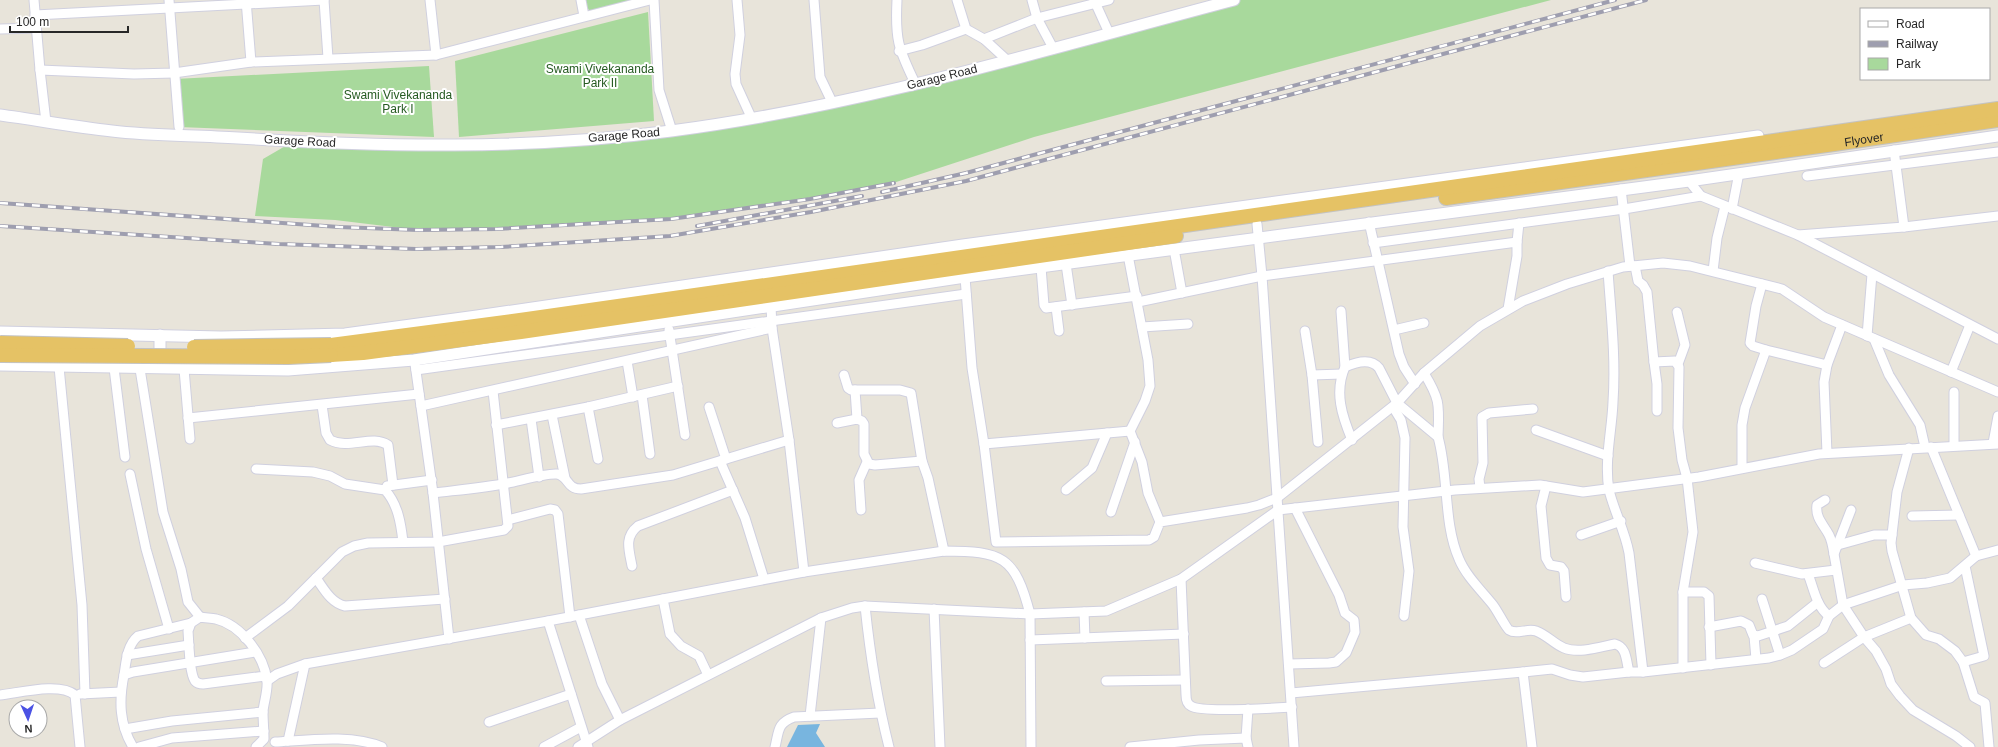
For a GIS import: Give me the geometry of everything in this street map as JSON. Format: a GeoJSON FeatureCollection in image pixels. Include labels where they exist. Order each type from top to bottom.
{"type":"FeatureCollection","features":[{"type":"Feature","properties":{"kind":"highway","name":"Flyover"},"geometry":{"type":"LineString","coordinates":[[1902,128],[1998,109]]}},
{"type":"Feature","properties":{"kind":"highway","name":"Flyover"},"geometry":{"type":"LineString","coordinates":[[1735,148],[1902,128],[1998,120]]}},
{"type":"Feature","properties":{"kind":"highway"},"geometry":{"type":"LineString","coordinates":[[0,343],[331,350],[522,332],[908,280],[1735,148]]}},
{"type":"Feature","properties":{"kind":"highway"},"geometry":{"type":"LineString","coordinates":[[0,355],[288,357],[527,319],[1735,148]]}},
{"type":"Feature","properties":{"kind":"street"},"geometry":{"type":"LineString","coordinates":[[34,0],[46,122]]}},
{"type":"Feature","properties":{"kind":"street"},"geometry":{"type":"LineString","coordinates":[[35,15],[169,4],[324,0],[328,58]]}},
{"type":"Feature","properties":{"kind":"street"},"geometry":{"type":"LineString","coordinates":[[430,0],[436,55]]}},
{"type":"Feature","properties":{"kind":"street"},"geometry":{"type":"LineString","coordinates":[[582,0],[584,16]]}},
{"type":"Feature","properties":{"kind":"street"},"geometry":{"type":"LineString","coordinates":[[40,70],[134,74],[174,73],[251,62],[436,55],[650,0]]}},
{"type":"Feature","properties":{"kind":"street"},"geometry":{"type":"LineString","coordinates":[[654,0],[659,90],[672,131]]}},
{"type":"Feature","properties":{"kind":"street"},"geometry":{"type":"LineString","coordinates":[[737,0],[740,35],[735,74],[736,84],[751,117]]}},
{"type":"Feature","properties":{"kind":"street"},"geometry":{"type":"LineString","coordinates":[[814,0],[820,77],[832,102]]}},
{"type":"Feature","properties":{"kind":"street"},"geometry":{"type":"LineString","coordinates":[[897,0],[895,29],[899,51],[915,83]]}},
{"type":"Feature","properties":{"kind":"street"},"geometry":{"type":"LineString","coordinates":[[957,0],[966,29],[984,39],[1008,61]]}},
{"type":"Feature","properties":{"kind":"street"},"geometry":{"type":"LineString","coordinates":[[1032,0],[1037,18],[1053,48]]}},
{"type":"Feature","properties":{"kind":"street"},"geometry":{"type":"LineString","coordinates":[[984,39],[1037,18],[1094,2],[1109,0]]}},
{"type":"Feature","properties":{"kind":"street","name":"Garage Road"},"geometry":{"type":"LineString","coordinates":[[0,115],[115,131],[367,145],[508,144],[672,131],[832,102],[915,83],[1008,61],[1234,0]]}},
{"type":"Feature","properties":{"kind":"street"},"geometry":{"type":"LineString","coordinates":[[246,2],[251,62]]}},
{"type":"Feature","properties":{"kind":"street"},"geometry":{"type":"LineString","coordinates":[[1094,2],[1109,33]]}},
{"type":"Feature","properties":{"kind":"street"},"geometry":{"type":"LineString","coordinates":[[169,4],[179,127]]}},
{"type":"Feature","properties":{"kind":"street"},"geometry":{"type":"LineString","coordinates":[[0,29],[36,28]]}},
{"type":"Feature","properties":{"kind":"street"},"geometry":{"type":"LineString","coordinates":[[899,51],[922,45],[966,29]]}},
{"type":"Feature","properties":{"kind":"street"},"geometry":{"type":"LineString","coordinates":[[0,332],[221,336],[345,334],[963,246],[1735,148],[1998,102]]}},
{"type":"Feature","properties":{"kind":"street"},"geometry":{"type":"LineString","coordinates":[[415,365],[771,306],[908,280],[965,277],[1066,264],[1369,222],[1689,181],[1998,136]]}},
{"type":"Feature","properties":{"kind":"street"},"geometry":{"type":"LineString","coordinates":[[1894,150],[1904,227]]}},
{"type":"Feature","properties":{"kind":"street"},"geometry":{"type":"LineString","coordinates":[[1807,176],[1998,152]]}},
{"type":"Feature","properties":{"kind":"street"},"geometry":{"type":"LineString","coordinates":[[1713,271],[1718,238],[1738,178]]}},
{"type":"Feature","properties":{"kind":"street"},"geometry":{"type":"LineString","coordinates":[[1689,181],[1701,196],[1798,235],[1998,340]]}},
{"type":"Feature","properties":{"kind":"street"},"geometry":{"type":"LineString","coordinates":[[1621,189],[1633,266],[1638,281],[1643,284],[1647,292],[1657,384],[1657,411]]}},
{"type":"Feature","properties":{"kind":"street"},"geometry":{"type":"LineString","coordinates":[[1373,243],[1624,209],[1701,196]]}},
{"type":"Feature","properties":{"kind":"street"},"geometry":{"type":"LineString","coordinates":[[1798,235],[1904,227],[1998,216]]}},
{"type":"Feature","properties":{"kind":"street"},"geometry":{"type":"LineString","coordinates":[[1369,222],[1401,361],[1414,384]]}},
{"type":"Feature","properties":{"kind":"street"},"geometry":{"type":"LineString","coordinates":[[1508,309],[1517,256],[1519,223]]}},
{"type":"Feature","properties":{"kind":"street"},"geometry":{"type":"LineString","coordinates":[[1257,224],[1262,276],[1294,747]]}},
{"type":"Feature","properties":{"kind":"street"},"geometry":{"type":"LineString","coordinates":[[1041,267],[1044,305],[1046,308],[1182,293],[1262,276],[1517,242]]}},
{"type":"Feature","properties":{"kind":"street"},"geometry":{"type":"LineString","coordinates":[[1174,249],[1182,293]]}},
{"type":"Feature","properties":{"kind":"street"},"geometry":{"type":"LineString","coordinates":[[982,553],[996,542],[1150,540],[1154,537],[1160,522],[1148,492],[1142,462],[1130,431],[1150,386],[1148,360],[1128,255]]}},
{"type":"Feature","properties":{"kind":"street"},"geometry":{"type":"LineString","coordinates":[[1160,522],[1247,508],[1277,498],[1395,405],[1424,374],[1480,326],[1523,301],[1567,284],[1608,271],[1633,266],[1663,263],[1690,266],[1782,289],[1824,317],[1998,392]]}},
{"type":"Feature","properties":{"kind":"street"},"geometry":{"type":"LineString","coordinates":[[1066,264],[1072,305]]}},
{"type":"Feature","properties":{"kind":"street"},"geometry":{"type":"LineString","coordinates":[[1608,271],[1614,350],[1613,401],[1608,456],[1609,490],[1625,534],[1632,570],[1643,672]]}},
{"type":"Feature","properties":{"kind":"street"},"geometry":{"type":"LineString","coordinates":[[1872,274],[1871,337],[1889,375],[1920,425],[1928,447],[1976,556]]}},
{"type":"Feature","properties":{"kind":"street"},"geometry":{"type":"LineString","coordinates":[[965,277],[972,368],[984,444],[996,542]]}},
{"type":"Feature","properties":{"kind":"street"},"geometry":{"type":"LineString","coordinates":[[1762,284],[1756,306],[1750,343],[1753,346],[1766,350],[1827,365]]}},
{"type":"Feature","properties":{"kind":"street"},"geometry":{"type":"LineString","coordinates":[[0,365],[160,369],[288,370],[342,366],[415,365],[670,334],[772,324],[966,294]]}},
{"type":"Feature","properties":{"kind":"street"},"geometry":{"type":"LineString","coordinates":[[771,306],[772,324],[804,572]]}},
{"type":"Feature","properties":{"kind":"street"},"geometry":{"type":"LineString","coordinates":[[1056,307],[1059,331]]}},
{"type":"Feature","properties":{"kind":"street"},"geometry":{"type":"LineString","coordinates":[[1341,311],[1344,370],[1339,392],[1344,421],[1352,440]]}},
{"type":"Feature","properties":{"kind":"street"},"geometry":{"type":"LineString","coordinates":[[1677,312],[1685,345],[1678,364],[1678,428],[1682,460],[1687,478],[1693,532],[1683,592],[1683,668]]}},
{"type":"Feature","properties":{"kind":"street"},"geometry":{"type":"LineString","coordinates":[[668,322],[685,435]]}},
{"type":"Feature","properties":{"kind":"street"},"geometry":{"type":"LineString","coordinates":[[1394,330],[1424,323]]}},
{"type":"Feature","properties":{"kind":"street"},"geometry":{"type":"LineString","coordinates":[[421,406],[672,351],[772,324]]}},
{"type":"Feature","properties":{"kind":"street"},"geometry":{"type":"LineString","coordinates":[[1142,327],[1188,324]]}},
{"type":"Feature","properties":{"kind":"street"},"geometry":{"type":"LineString","coordinates":[[1827,453],[1824,382],[1827,365],[1842,325]]}},
{"type":"Feature","properties":{"kind":"street"},"geometry":{"type":"LineString","coordinates":[[1951,372],[1970,325]]}},
{"type":"Feature","properties":{"kind":"street"},"geometry":{"type":"LineString","coordinates":[[1305,331],[1312,375],[1318,442]]}},
{"type":"Feature","properties":{"kind":"street"},"geometry":{"type":"LineString","coordinates":[[12,365],[13,333]]}},
{"type":"Feature","properties":{"kind":"street"},"geometry":{"type":"LineString","coordinates":[[160,335],[160,369]]}},
{"type":"Feature","properties":{"kind":"street"},"geometry":{"type":"LineString","coordinates":[[1742,468],[1742,425],[1745,408],[1766,350]]}},
{"type":"Feature","properties":{"kind":"street"},"geometry":{"type":"LineString","coordinates":[[627,361],[637,396],[650,454]]}},
{"type":"Feature","properties":{"kind":"street"},"geometry":{"type":"LineString","coordinates":[[1312,375],[1344,370],[1351,364],[1370,361],[1375,363],[1404,428],[1404,527],[1409,571],[1404,616]]}},
{"type":"Feature","properties":{"kind":"street"},"geometry":{"type":"LineString","coordinates":[[1654,362],[1675,361],[1678,364]]}},
{"type":"Feature","properties":{"kind":"street"},"geometry":{"type":"LineString","coordinates":[[415,365],[432,480],[444,599],[450,639]]}},
{"type":"Feature","properties":{"kind":"street"},"geometry":{"type":"LineString","coordinates":[[59,367],[82,605],[85,694]]}},
{"type":"Feature","properties":{"kind":"street"},"geometry":{"type":"LineString","coordinates":[[114,368],[125,457]]}},
{"type":"Feature","properties":{"kind":"street"},"geometry":{"type":"LineString","coordinates":[[140,368],[163,512],[181,569],[188,602],[200,617]]}},
{"type":"Feature","properties":{"kind":"street"},"geometry":{"type":"LineString","coordinates":[[184,369],[190,439]]}},
{"type":"Feature","properties":{"kind":"street"},"geometry":{"type":"LineString","coordinates":[[1424,374],[1436,394],[1438,401],[1438,436],[1448,491],[1453,541],[1459,559],[1466,573],[1499,613],[1509,630],[1517,632],[1534,630],[1552,639],[1564,648],[1575,650],[1615,644],[1620,645],[1624,650],[1629,672]]}},
{"type":"Feature","properties":{"kind":"street"},"geometry":{"type":"LineString","coordinates":[[844,375],[848,388],[855,390],[900,390],[910,393],[922,461],[928,478],[944,551]]}},
{"type":"Feature","properties":{"kind":"street"},"geometry":{"type":"LineString","coordinates":[[496,425],[588,408],[678,386]]}},
{"type":"Feature","properties":{"kind":"street"},"geometry":{"type":"LineString","coordinates":[[855,390],[857,419]]}},
{"type":"Feature","properties":{"kind":"street"},"geometry":{"type":"LineString","coordinates":[[245,638],[288,606],[342,552],[354,546],[368,543],[438,542],[504,530],[508,526],[508,520],[493,391]]}},
{"type":"Feature","properties":{"kind":"street"},"geometry":{"type":"LineString","coordinates":[[1954,392],[1954,445]]}},
{"type":"Feature","properties":{"kind":"street"},"geometry":{"type":"LineString","coordinates":[[188,418],[419,394]]}},
{"type":"Feature","properties":{"kind":"street"},"geometry":{"type":"LineString","coordinates":[[322,405],[326,433],[330,440],[341,445],[377,441],[388,445],[394,485]]}},
{"type":"Feature","properties":{"kind":"street"},"geometry":{"type":"LineString","coordinates":[[1395,405],[1438,436]]}},
{"type":"Feature","properties":{"kind":"street"},"geometry":{"type":"LineString","coordinates":[[709,407],[723,460],[733,490],[745,518],[764,579]]}},
{"type":"Feature","properties":{"kind":"street"},"geometry":{"type":"LineString","coordinates":[[588,408],[598,460]]}},
{"type":"Feature","properties":{"kind":"street"},"geometry":{"type":"LineString","coordinates":[[1480,488],[1479,478],[1483,463],[1482,417],[1489,413],[1533,409]]}},
{"type":"Feature","properties":{"kind":"street"},"geometry":{"type":"LineString","coordinates":[[552,415],[565,478],[569,486],[575,489],[673,476],[788,440]]}},
{"type":"Feature","properties":{"kind":"street"},"geometry":{"type":"LineString","coordinates":[[548,621],[581,727],[584,746],[620,720],[821,618],[852,608],[865,606],[1030,614],[1112,610],[1181,580],[1278,510],[1480,488],[1540,485],[1583,492],[1609,490],[1687,478],[1827,453],[1995,444],[1998,416]]}},
{"type":"Feature","properties":{"kind":"street"},"geometry":{"type":"LineString","coordinates":[[531,419],[539,477]]}},
{"type":"Feature","properties":{"kind":"street"},"geometry":{"type":"LineString","coordinates":[[837,423],[857,419],[862,421],[864,424],[864,454],[867,462],[860,480],[861,510]]}},
{"type":"Feature","properties":{"kind":"street"},"geometry":{"type":"LineString","coordinates":[[1536,430],[1608,456]]}},
{"type":"Feature","properties":{"kind":"street"},"geometry":{"type":"LineString","coordinates":[[984,444],[1130,431]]}},
{"type":"Feature","properties":{"kind":"street"},"geometry":{"type":"LineString","coordinates":[[1066,490],[1092,468],[1107,433]]}},
{"type":"Feature","properties":{"kind":"street"},"geometry":{"type":"LineString","coordinates":[[1111,512],[1134,442]]}},
{"type":"Feature","properties":{"kind":"street"},"geometry":{"type":"LineString","coordinates":[[1909,448],[1898,492],[1890,543],[1911,618],[1926,635],[1939,639],[1955,651],[1963,662],[1974,697],[1985,703],[1989,747]]}},
{"type":"Feature","properties":{"kind":"street"},"geometry":{"type":"LineString","coordinates":[[867,462],[874,465],[922,461]]}},
{"type":"Feature","properties":{"kind":"street"},"geometry":{"type":"LineString","coordinates":[[256,469],[313,472],[330,476],[345,484],[378,487],[432,480]]}},
{"type":"Feature","properties":{"kind":"street"},"geometry":{"type":"LineString","coordinates":[[130,474],[146,549],[170,629]]}},
{"type":"Feature","properties":{"kind":"street"},"geometry":{"type":"LineString","coordinates":[[433,493],[503,484],[556,474],[565,478]]}},
{"type":"Feature","properties":{"kind":"street"},"geometry":{"type":"LineString","coordinates":[[1546,486],[1541,506],[1546,558],[1550,565],[1562,567],[1564,571],[1566,597]]}},
{"type":"Feature","properties":{"kind":"street"},"geometry":{"type":"LineString","coordinates":[[378,487],[385,490],[395,506],[401,527],[403,542]]}},
{"type":"Feature","properties":{"kind":"street"},"geometry":{"type":"LineString","coordinates":[[632,566],[628,541],[631,531],[638,526],[733,490]]}},
{"type":"Feature","properties":{"kind":"street"},"geometry":{"type":"LineString","coordinates":[[1825,500],[1817,505],[1817,513],[1820,522],[1829,535],[1834,554],[1843,606],[1864,637],[1883,661],[1891,684],[1900,696],[1913,710],[1956,736],[1970,747]]}},
{"type":"Feature","properties":{"kind":"street"},"geometry":{"type":"LineString","coordinates":[[1289,664],[1329,664],[1336,662],[1346,653],[1355,627],[1354,620],[1345,613],[1339,595],[1295,508]]}},
{"type":"Feature","properties":{"kind":"street"},"geometry":{"type":"LineString","coordinates":[[508,520],[550,509],[555,510],[558,514],[574,616],[602,684],[620,720]]}},
{"type":"Feature","properties":{"kind":"street"},"geometry":{"type":"LineString","coordinates":[[1834,554],[1851,510]]}},
{"type":"Feature","properties":{"kind":"street"},"geometry":{"type":"LineString","coordinates":[[1912,516],[1959,515]]}},
{"type":"Feature","properties":{"kind":"street"},"geometry":{"type":"LineString","coordinates":[[1581,535],[1621,522]]}},
{"type":"Feature","properties":{"kind":"street"},"geometry":{"type":"LineString","coordinates":[[1838,545],[1874,535],[1892,535]]}},
{"type":"Feature","properties":{"kind":"street"},"geometry":{"type":"LineString","coordinates":[[1291,693],[1552,669],[1576,677],[1643,672],[1711,665],[1780,655],[1792,650],[1823,629],[1829,616],[1843,606],[1903,585],[1927,583],[1950,578],[1976,556],[1998,550]]}},
{"type":"Feature","properties":{"kind":"street"},"geometry":{"type":"LineString","coordinates":[[191,623],[188,630],[194,679],[198,683],[204,684],[266,678],[305,664],[548,621],[804,572],[944,551],[982,553],[1005,561],[1012,568],[1023,590],[1030,614],[1031,747]]}},
{"type":"Feature","properties":{"kind":"street"},"geometry":{"type":"LineString","coordinates":[[1755,562],[1792,572],[1808,574],[1836,570]]}},
{"type":"Feature","properties":{"kind":"street"},"geometry":{"type":"LineString","coordinates":[[1963,662],[1984,656],[1965,566]]}},
{"type":"Feature","properties":{"kind":"street"},"geometry":{"type":"LineString","coordinates":[[1808,574],[1818,602],[1823,611],[1829,616]]}},
{"type":"Feature","properties":{"kind":"street"},"geometry":{"type":"LineString","coordinates":[[316,578],[331,598],[339,605],[345,606],[444,599]]}},
{"type":"Feature","properties":{"kind":"street"},"geometry":{"type":"LineString","coordinates":[[1181,580],[1186,701],[1190,706],[1195,708],[1292,708]]}},
{"type":"Feature","properties":{"kind":"street"},"geometry":{"type":"LineString","coordinates":[[1683,592],[1707,594],[1709,601],[1711,665]]}},
{"type":"Feature","properties":{"kind":"street"},"geometry":{"type":"LineString","coordinates":[[663,599],[670,634],[681,646],[699,656],[708,675]]}},
{"type":"Feature","properties":{"kind":"street"},"geometry":{"type":"LineString","coordinates":[[1762,599],[1780,655]]}},
{"type":"Feature","properties":{"kind":"street"},"geometry":{"type":"LineString","coordinates":[[1754,636],[1772,632],[1788,626],[1818,602]]}},
{"type":"Feature","properties":{"kind":"street"},"geometry":{"type":"LineString","coordinates":[[865,606],[870,653],[880,713],[889,747]]}},
{"type":"Feature","properties":{"kind":"street"},"geometry":{"type":"LineString","coordinates":[[934,609],[940,747]]}},
{"type":"Feature","properties":{"kind":"street"},"geometry":{"type":"LineString","coordinates":[[1084,612],[1085,638]]}},
{"type":"Feature","properties":{"kind":"street"},"geometry":{"type":"LineString","coordinates":[[133,747],[125,729],[120,704],[127,655],[134,640],[138,636],[191,623],[200,617],[216,619],[232,626],[245,638],[256,652],[266,678],[263,712],[264,735],[256,747]]}},
{"type":"Feature","properties":{"kind":"street"},"geometry":{"type":"LineString","coordinates":[[810,716],[821,618]]}},
{"type":"Feature","properties":{"kind":"street"},"geometry":{"type":"LineString","coordinates":[[1824,663],[1864,637],[1911,618]]}},
{"type":"Feature","properties":{"kind":"street"},"geometry":{"type":"LineString","coordinates":[[1709,627],[1741,621],[1749,625],[1754,636],[1756,659]]}},
{"type":"Feature","properties":{"kind":"street"},"geometry":{"type":"LineString","coordinates":[[1030,640],[1184,634]]}},
{"type":"Feature","properties":{"kind":"street"},"geometry":{"type":"LineString","coordinates":[[127,655],[189,645]]}},
{"type":"Feature","properties":{"kind":"street"},"geometry":{"type":"LineString","coordinates":[[124,675],[191,661],[256,652]]}},
{"type":"Feature","properties":{"kind":"street"},"geometry":{"type":"LineString","coordinates":[[282,744],[305,664]]}},
{"type":"Feature","properties":{"kind":"street"},"geometry":{"type":"LineString","coordinates":[[1523,672],[1532,747]]}},
{"type":"Feature","properties":{"kind":"street"},"geometry":{"type":"LineString","coordinates":[[1106,681],[1185,680]]}},
{"type":"Feature","properties":{"kind":"street"},"geometry":{"type":"LineString","coordinates":[[0,696],[53,689],[69,690],[75,695],[80,747]]}},
{"type":"Feature","properties":{"kind":"street"},"geometry":{"type":"LineString","coordinates":[[75,695],[121,692]]}},
{"type":"Feature","properties":{"kind":"street"},"geometry":{"type":"LineString","coordinates":[[489,722],[571,694]]}},
{"type":"Feature","properties":{"kind":"street"},"geometry":{"type":"LineString","coordinates":[[1130,747],[1247,742],[1248,709]]}},
{"type":"Feature","properties":{"kind":"street"},"geometry":{"type":"LineString","coordinates":[[125,729],[172,721],[263,712]]}},
{"type":"Feature","properties":{"kind":"street"},"geometry":{"type":"LineString","coordinates":[[775,747],[779,728],[783,721],[794,717],[880,713]]}},
{"type":"Feature","properties":{"kind":"street"},"geometry":{"type":"LineString","coordinates":[[544,747],[581,727]]}},
{"type":"Feature","properties":{"kind":"street"},"geometry":{"type":"LineString","coordinates":[[138,747],[172,738],[264,735],[282,744],[315,739],[359,741],[382,747]]}},
{"type":"Feature","properties":{"kind":"green space"},"geometry":{"type":"Polygon","coordinates":[[[583,0],[632,0],[590,12],[583,0]]]}},
{"type":"Feature","properties":{"kind":"green space"},"geometry":{"type":"Polygon","coordinates":[[[1234,0],[1551,0],[1034,137],[884,186],[810,199],[671,219],[497,229],[418,230],[335,220],[255,216],[263,159],[294,141],[454,145],[607,137],[832,102],[1234,0]]]}},
{"type":"Feature","properties":{"kind":"green space","name":"Swami Vivekananda Park II"},"geometry":{"type":"Polygon","coordinates":[[[648,12],[654,121],[459,137],[455,61],[648,12]]]}},
{"type":"Feature","properties":{"kind":"green space","name":"Swami Vivekananda Park I"},"geometry":{"type":"Polygon","coordinates":[[[429,66],[434,137],[179,127],[175,79],[429,66]]]}},
{"type":"Feature","properties":{"kind":"water"},"geometry":{"type":"Polygon","coordinates":[[[820,724],[816,733],[825,747],[787,747],[798,725],[820,724]]]}},
{"type":"Feature","properties":{"kind":"railway"},"geometry":{"type":"LineString","coordinates":[[882,192],[966,173],[1615,0]]}},
{"type":"Feature","properties":{"kind":"railway"},"geometry":{"type":"LineString","coordinates":[[0,226],[279,244],[416,249],[501,247],[670,236],[811,212],[966,181],[1646,0]]}},
{"type":"Feature","properties":{"kind":"railway"},"geometry":{"type":"LineString","coordinates":[[0,203],[339,227],[418,230],[497,229],[671,219],[810,199],[894,183]]}},
{"type":"Feature","properties":{"kind":"railway"},"geometry":{"type":"LineString","coordinates":[[697,226],[862,196]]}}]}
